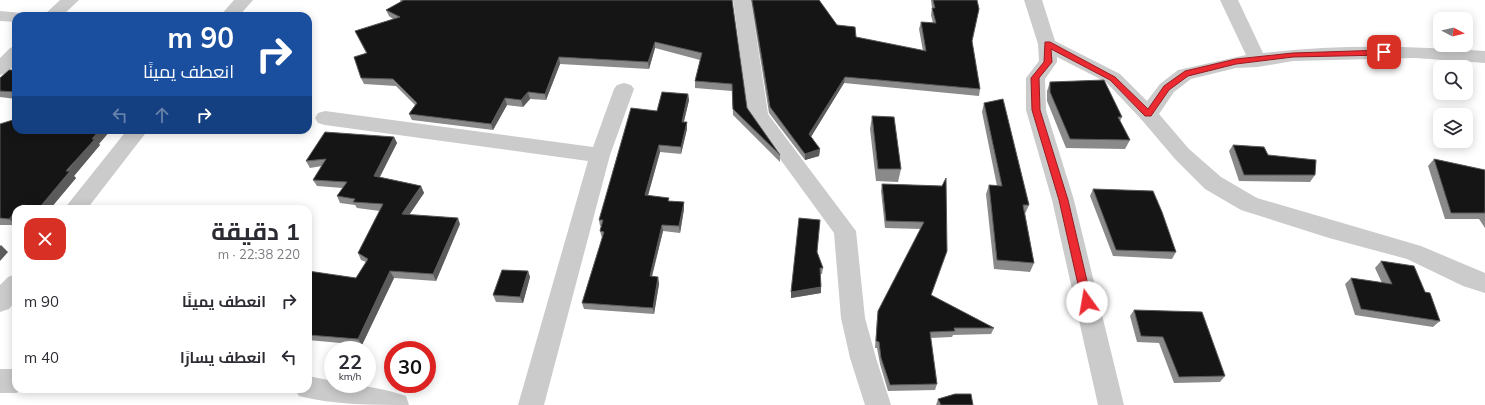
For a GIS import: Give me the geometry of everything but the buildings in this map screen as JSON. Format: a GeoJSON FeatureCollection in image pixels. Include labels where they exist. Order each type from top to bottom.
{"type":"FeatureCollection","features":[{"type":"Feature","properties":{"kind":"street"},"geometry":{"type":"LineString","coordinates":[[56,12],[70,0]]}},
{"type":"Feature","properties":{"kind":"street"},"geometry":{"type":"LineString","coordinates":[[233,12],[244,0]]}},
{"type":"Feature","properties":{"kind":"street"},"geometry":{"type":"LineString","coordinates":[[742,0],[758,115],[845,232],[853,318],[863,358],[878,405]]}},
{"type":"Feature","properties":{"kind":"street"},"geometry":{"type":"LineString","coordinates":[[1032,0],[1047,44],[1048,62],[1035,78],[1036,110],[1063,200],[1111,405]]}},
{"type":"Feature","properties":{"kind":"street"},"geometry":{"type":"LineString","coordinates":[[1228,0],[1258,60]]}},
{"type":"Feature","properties":{"kind":"street"},"geometry":{"type":"LineString","coordinates":[[0,16],[12,17]]}},
{"type":"Feature","properties":{"kind":"street"},"geometry":{"type":"LineString","coordinates":[[1047,44],[1113,78],[1148,114],[1182,154],[1213,183],[1250,204],[1329,229],[1414,252],[1471,279],[1485,283]]}},
{"type":"Feature","properties":{"kind":"street"},"geometry":{"type":"LineString","coordinates":[[1148,114],[1167,88],[1185,74],[1236,62],[1293,55],[1415,52],[1485,57]]}},
{"type":"Feature","properties":{"kind":"street"},"geometry":{"type":"LineString","coordinates":[[0,68],[12,56]]}},
{"type":"Feature","properties":{"kind":"street"},"geometry":{"type":"LineString","coordinates":[[531,405],[600,155],[624,89]]}},
{"type":"Feature","properties":{"kind":"street"},"geometry":{"type":"LineString","coordinates":[[325,118],[600,155]]}},
{"type":"Feature","properties":{"kind":"street"},"geometry":{"type":"LineString","coordinates":[[78,205],[135,134]]}},
{"type":"Feature","properties":{"kind":"street"},"geometry":{"type":"LineString","coordinates":[[0,302],[12,288]]}},
{"type":"Feature","properties":{"kind":"street"},"geometry":{"type":"LineString","coordinates":[[0,381],[12,381]]}},
{"type":"Feature","properties":{"kind":"street"},"geometry":{"type":"LineString","coordinates":[[312,389],[396,405]]}},
{"type":"Feature","properties":{"kind":"route"},"geometry":{"type":"LineString","coordinates":[[1087,302],[1063,200],[1036,110],[1035,78],[1048,62],[1047,44],[1113,78],[1148,114],[1167,88],[1185,74],[1236,62],[1293,55],[1384,52]]}}]}
